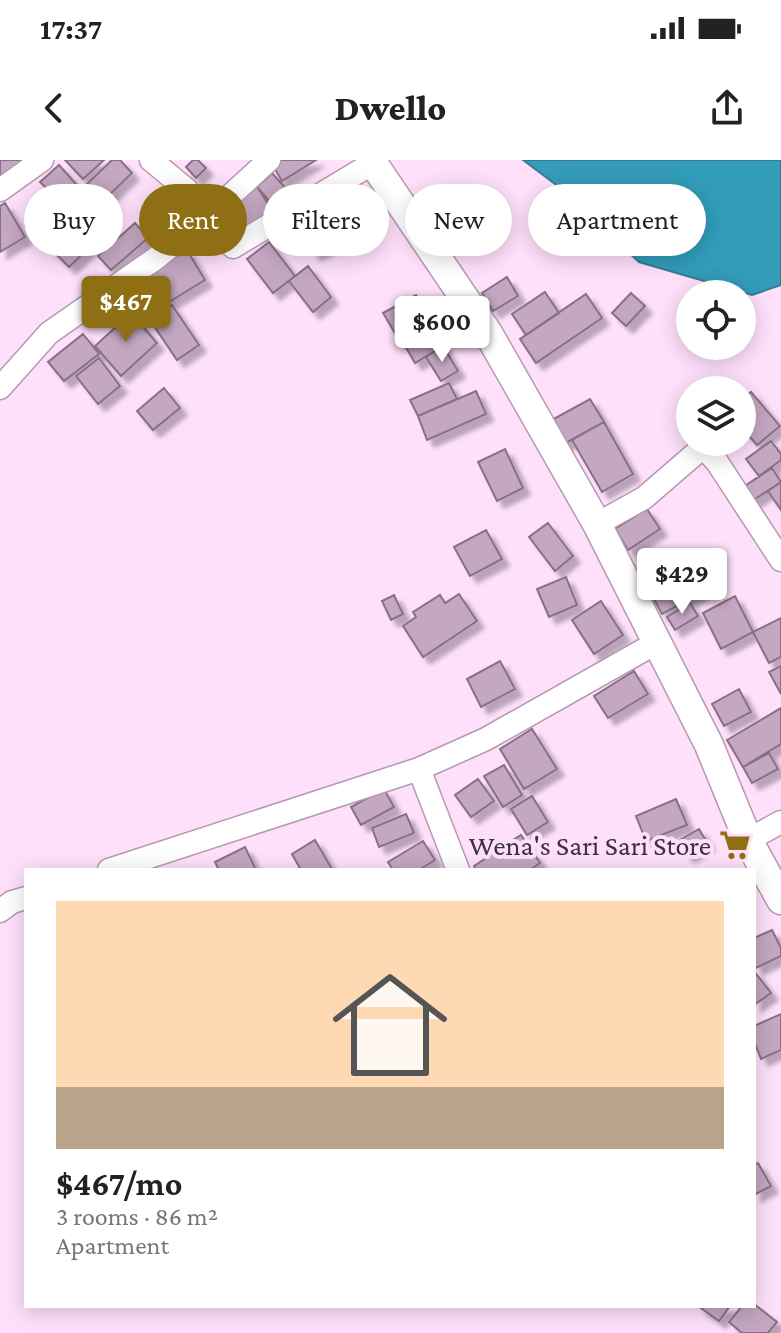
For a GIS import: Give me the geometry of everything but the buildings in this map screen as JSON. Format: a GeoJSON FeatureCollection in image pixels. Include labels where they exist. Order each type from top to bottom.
{"type":"FeatureCollection","features":[{"type":"Feature","properties":{"kind":"main road"},"geometry":{"type":"LineString","coordinates":[[372,162],[488,333],[597,524],[709,745],[748,840],[781,900]]}},
{"type":"Feature","properties":{"kind":"street"},"geometry":{"type":"LineString","coordinates":[[0,190],[42,160]]}},
{"type":"Feature","properties":{"kind":"street"},"geometry":{"type":"LineString","coordinates":[[151,160],[180,184]]}},
{"type":"Feature","properties":{"kind":"street"},"geometry":{"type":"LineString","coordinates":[[243,184],[269,160]]}},
{"type":"Feature","properties":{"kind":"street"},"geometry":{"type":"LineString","coordinates":[[247,238],[372,162]]}},
{"type":"Feature","properties":{"kind":"street"},"geometry":{"type":"LineString","coordinates":[[0,388],[49,333],[159,256]]}},
{"type":"Feature","properties":{"kind":"street"},"geometry":{"type":"LineString","coordinates":[[597,524],[644,498],[703,447],[717,462],[781,560]]}},
{"type":"Feature","properties":{"kind":"street"},"geometry":{"type":"LineString","coordinates":[[115,868],[419,769],[486,739],[656,643]]}},
{"type":"Feature","properties":{"kind":"street"},"geometry":{"type":"LineString","coordinates":[[419,769],[457,868]]}},
{"type":"Feature","properties":{"kind":"street"},"geometry":{"type":"LineString","coordinates":[[748,840],[781,822]]}},
{"type":"Feature","properties":{"kind":"street"},"geometry":{"type":"LineString","coordinates":[[0,911],[12,902],[24,899]]}},
{"type":"Feature","properties":{"kind":"water"},"geometry":{"type":"Polygon","coordinates":[[[523,160],[781,160],[781,285],[756,294],[756,280],[701,280],[639,262],[633,256],[706,256],[706,184],[555,184],[523,160]]]}},
{"type":"Feature","properties":{"kind":"place","name":"Wena's Sari Sari Store"},"geometry":{"type":"Point","coordinates":[735,845]}}]}
